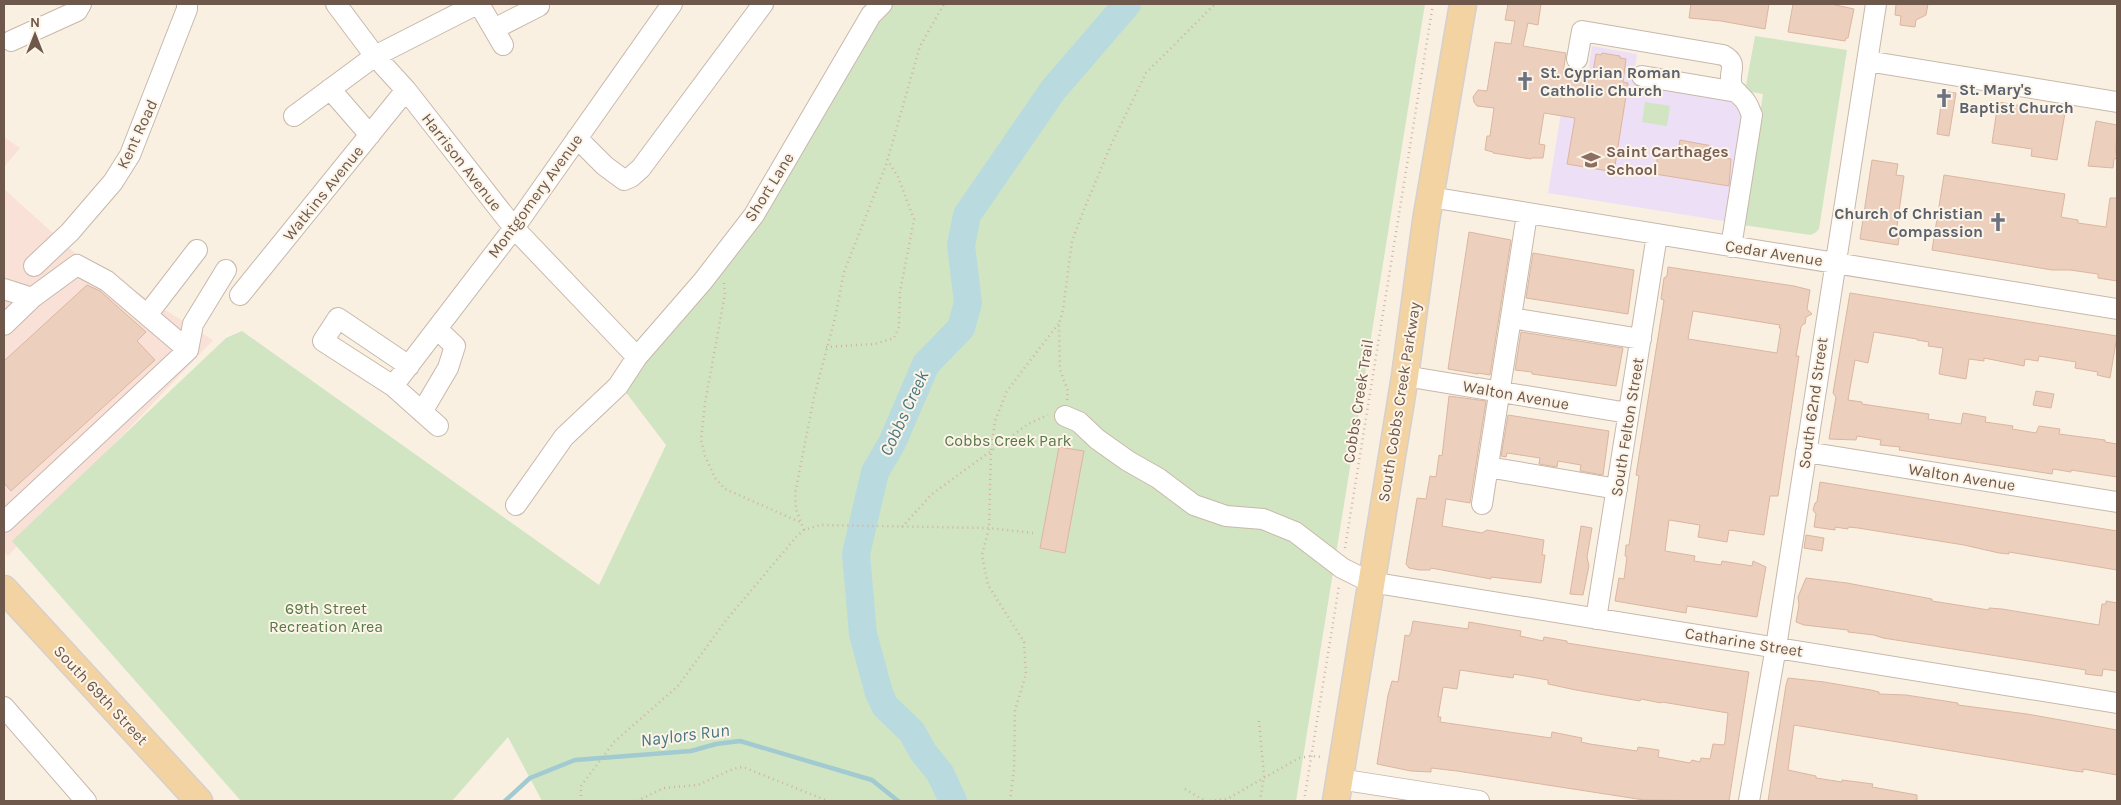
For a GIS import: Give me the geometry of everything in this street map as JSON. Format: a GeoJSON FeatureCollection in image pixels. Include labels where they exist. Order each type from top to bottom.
{"type":"FeatureCollection","features":[{"type":"Feature","properties":{"kind":"main road","name":"South Cobbs Creek Parkway"},"geometry":{"type":"LineString","coordinates":[[1339,780],[1405,376],[1430,197],[1449,96],[1463,4]]}},
{"type":"Feature","properties":{"kind":"main road","name":"South 69th Street"},"geometry":{"type":"LineString","coordinates":[[4,589],[199,801]]}},
{"type":"Feature","properties":{"kind":"street"},"geometry":{"type":"LineString","coordinates":[[11,41],[77,11],[81,4]]}},
{"type":"Feature","properties":{"kind":"street","name":"Kent Road"},"geometry":{"type":"LineString","coordinates":[[34,266],[70,232],[114,182],[130,155],[188,4]]}},
{"type":"Feature","properties":{"kind":"street","name":"Harrison Avenue"},"geometry":{"type":"LineString","coordinates":[[336,4],[375,56],[406,90],[514,228],[637,357]]}},
{"type":"Feature","properties":{"kind":"street"},"geometry":{"type":"LineString","coordinates":[[294,116],[375,56],[478,4],[498,37],[539,6]]}},
{"type":"Feature","properties":{"kind":"street","name":"Montgomery Avenue"},"geometry":{"type":"LineString","coordinates":[[393,386],[514,228],[672,4]]}},
{"type":"Feature","properties":{"kind":"street"},"geometry":{"type":"LineString","coordinates":[[577,138],[615,174],[624,180],[631,178],[641,168],[763,4]]}},
{"type":"Feature","properties":{"kind":"street","name":"Short Lane"},"geometry":{"type":"LineString","coordinates":[[516,505],[564,437],[618,386],[637,357],[719,260],[754,215],[872,15],[882,4]]}},
{"type":"Feature","properties":{"kind":"street","name":"South 62nd Street"},"geometry":{"type":"LineString","coordinates":[[1749,801],[1776,647],[1834,262],[1876,4]]}},
{"type":"Feature","properties":{"kind":"street"},"geometry":{"type":"LineString","coordinates":[[1578,59],[1582,31],[1724,55],[1731,59],[1733,64],[1732,86],[1747,103],[1752,115],[1731,247]]}},
{"type":"Feature","properties":{"kind":"street"},"geometry":{"type":"LineString","coordinates":[[1867,60],[2117,102]]}},
{"type":"Feature","properties":{"kind":"street"},"geometry":{"type":"LineString","coordinates":[[1642,76],[1737,92]]}},
{"type":"Feature","properties":{"kind":"street"},"geometry":{"type":"LineString","coordinates":[[330,88],[370,135]]}},
{"type":"Feature","properties":{"kind":"street","name":"Watkins Avenue"},"geometry":{"type":"LineString","coordinates":[[240,295],[406,90]]}},
{"type":"Feature","properties":{"kind":"street","name":"Cedar Avenue"},"geometry":{"type":"LineString","coordinates":[[1430,197],[2117,309]]}},
{"type":"Feature","properties":{"kind":"street"},"geometry":{"type":"LineString","coordinates":[[1482,504],[1528,214]]}},
{"type":"Feature","properties":{"kind":"street","name":"South Felton Street"},"geometry":{"type":"LineString","coordinates":[[1596,618],[1657,234]]}},
{"type":"Feature","properties":{"kind":"street"},"geometry":{"type":"LineString","coordinates":[[147,315],[197,250]]}},
{"type":"Feature","properties":{"kind":"street"},"geometry":{"type":"LineString","coordinates":[[4,325],[32,298],[77,265],[107,280],[188,350]]}},
{"type":"Feature","properties":{"kind":"street"},"geometry":{"type":"LineString","coordinates":[[4,522],[188,350],[193,324],[226,270]]}},
{"type":"Feature","properties":{"kind":"street"},"geometry":{"type":"LineString","coordinates":[[4,289],[32,298]]}},
{"type":"Feature","properties":{"kind":"street"},"geometry":{"type":"LineString","coordinates":[[1512,311],[1642,332]]}},
{"type":"Feature","properties":{"kind":"street"},"geometry":{"type":"LineString","coordinates":[[409,366],[338,318],[323,341],[393,386],[438,426]]}},
{"type":"Feature","properties":{"kind":"street"},"geometry":{"type":"LineString","coordinates":[[422,412],[448,368],[455,346],[437,329]]}},
{"type":"Feature","properties":{"kind":"street","name":"Walton Avenue"},"geometry":{"type":"LineString","coordinates":[[1405,376],[1628,413]]}},
{"type":"Feature","properties":{"kind":"street","name":"Catharine Street"},"geometry":{"type":"LineString","coordinates":[[1064,416],[1079,422],[1097,439],[1128,462],[1158,478],[1194,505],[1226,516],[1263,519],[1295,532],[1342,568],[1370,582],[2117,702]]}},
{"type":"Feature","properties":{"kind":"street","name":"Walton Avenue"},"geometry":{"type":"LineString","coordinates":[[1806,452],[2117,502]]}},
{"type":"Feature","properties":{"kind":"street"},"geometry":{"type":"LineString","coordinates":[[1488,467],[1617,489]]}},
{"type":"Feature","properties":{"kind":"street"},"geometry":{"type":"LineString","coordinates":[[4,707],[86,801]]}},
{"type":"Feature","properties":{"kind":"street"},"geometry":{"type":"LineString","coordinates":[[1339,780],[1479,801]]}},
{"type":"Feature","properties":{"kind":"path"},"geometry":{"type":"LineString","coordinates":[[804,530],[796,509],[795,494],[806,436],[826,347],[835,318],[844,272],[888,161],[920,46],[944,4]]}},
{"type":"Feature","properties":{"kind":"path"},"geometry":{"type":"LineString","coordinates":[[1068,391],[1060,370],[1059,324],[1063,310],[1072,241],[1111,145],[1146,73],[1215,4]]}},
{"type":"Feature","properties":{"kind":"path","name":"Cobbs Creek Trail"},"geometry":{"type":"LineString","coordinates":[[1304,801],[1433,4]]}},
{"type":"Feature","properties":{"kind":"path"},"geometry":{"type":"LineString","coordinates":[[826,347],[885,341],[894,338],[899,327],[900,292],[914,219],[898,177],[888,161]]}},
{"type":"Feature","properties":{"kind":"path"},"geometry":{"type":"LineString","coordinates":[[719,260],[725,294],[704,403],[701,440],[704,456],[715,478],[726,489],[802,523]]}},
{"type":"Feature","properties":{"kind":"path"},"geometry":{"type":"LineString","coordinates":[[1010,801],[1014,769],[1015,710],[1026,674],[1024,642],[988,585],[982,555],[989,528],[991,449],[995,421],[1007,391],[1059,324]]}},
{"type":"Feature","properties":{"kind":"path"},"geometry":{"type":"LineString","coordinates":[[902,527],[932,494],[991,449],[1046,414],[1064,416]]}},
{"type":"Feature","properties":{"kind":"path"},"geometry":{"type":"LineString","coordinates":[[581,801],[581,786],[614,742],[678,686],[727,619],[796,536],[804,530],[820,526],[840,526],[989,528],[1033,533]]}},
{"type":"Feature","properties":{"kind":"path"},"geometry":{"type":"LineString","coordinates":[[1259,721],[1264,776],[1260,801]]}},
{"type":"Feature","properties":{"kind":"path"},"geometry":{"type":"LineString","coordinates":[[1210,801],[1227,799],[1264,776],[1299,758],[1311,756],[1339,780]]}},
{"type":"Feature","properties":{"kind":"path"},"geometry":{"type":"LineString","coordinates":[[637,801],[664,788],[698,785],[733,769],[743,767],[828,801]]}},
{"type":"Feature","properties":{"kind":"path"},"geometry":{"type":"LineString","coordinates":[[1185,790],[1205,801]]}},
{"type":"Feature","properties":{"kind":"shaded area"},"geometry":{"type":"Polygon","coordinates":[[[1592,46],[1637,54],[1633,84],[1731,100],[1740,109],[1744,116],[1730,222],[1548,193],[1568,70],[1588,73],[1592,46]]]}},
{"type":"Feature","properties":{"kind":"shaded area"},"geometry":{"type":"Polygon","coordinates":[[[4,137],[20,148],[4,167],[4,137]]]}},
{"type":"Feature","properties":{"kind":"shaded area"},"geometry":{"type":"Polygon","coordinates":[[[4,189],[75,253],[213,340],[8,556],[4,553],[4,189]]]}},
{"type":"Feature","properties":{"kind":"green space","name":"Cobbs Creek Park"},"geometry":{"type":"Polygon","coordinates":[[[885,4],[1425,4],[1296,801],[542,801],[508,737],[452,801],[241,801],[12,541],[226,338],[242,331],[599,585],[666,445],[618,382],[778,175],[885,4]]]}},
{"type":"Feature","properties":{"kind":"green space"},"geometry":{"type":"Polygon","coordinates":[[[1755,36],[1847,50],[1819,229],[1810,235],[1743,225],[1763,94],[1745,91],[1755,36]]]}},
{"type":"Feature","properties":{"kind":"green space"},"geometry":{"type":"Polygon","coordinates":[[[1645,102],[1670,106],[1667,126],[1642,122],[1645,102]]]}},
{"type":"Feature","properties":{"kind":"building"},"geometry":{"type":"Polygon","coordinates":[[[1508,4],[1541,4],[1538,25],[1528,23],[1523,46],[1566,53],[1563,73],[1592,77],[1596,54],[1620,56],[1620,58],[1626,59],[1623,82],[1628,83],[1614,172],[1567,164],[1575,118],[1544,113],[1539,144],[1545,145],[1543,158],[1531,159],[1485,150],[1487,136],[1490,136],[1494,108],[1477,106],[1473,97],[1478,90],[1487,91],[1495,42],[1511,44],[1515,21],[1505,20],[1508,4]]]}},
{"type":"Feature","properties":{"kind":"building"},"geometry":{"type":"Polygon","coordinates":[[[1691,4],[1769,4],[1765,29],[1721,21],[1689,18],[1691,4]]]}},
{"type":"Feature","properties":{"kind":"building"},"geometry":{"type":"Polygon","coordinates":[[[1793,4],[1831,4],[1854,9],[1848,38],[1845,41],[1788,32],[1793,4]]]}},
{"type":"Feature","properties":{"kind":"building"},"geometry":{"type":"Polygon","coordinates":[[[1896,4],[1928,4],[1926,15],[1916,20],[1915,27],[1900,25],[1901,16],[1895,15],[1896,4]]]}},
{"type":"Feature","properties":{"kind":"building"},"geometry":{"type":"Polygon","coordinates":[[[1943,91],[1956,93],[1949,136],[1937,134],[1943,91]]]}},
{"type":"Feature","properties":{"kind":"building"},"geometry":{"type":"Polygon","coordinates":[[[1998,102],[2065,113],[2057,160],[2031,156],[2032,149],[1992,143],[1998,102]]]}},
{"type":"Feature","properties":{"kind":"building"},"geometry":{"type":"Polygon","coordinates":[[[2096,121],[2117,125],[2117,158],[2114,159],[2113,168],[2088,166],[2096,121]]]}},
{"type":"Feature","properties":{"kind":"building"},"geometry":{"type":"Polygon","coordinates":[[[1680,140],[1712,146],[1710,156],[1731,159],[1729,186],[1655,174],[1659,148],[1678,151],[1680,140]]]}},
{"type":"Feature","properties":{"kind":"building"},"geometry":{"type":"Polygon","coordinates":[[[1872,160],[1898,164],[1896,175],[1904,176],[1896,233],[1900,233],[1898,245],[1860,239],[1872,160]]]}},
{"type":"Feature","properties":{"kind":"building","name":"Church of Christian Compassion"},"geometry":{"type":"Polygon","coordinates":[[[1944,175],[2065,194],[2061,217],[2078,220],[2078,223],[2106,227],[2110,198],[2117,198],[2117,281],[2098,278],[2098,274],[2070,270],[2052,270],[1932,250],[1944,175]]]}},
{"type":"Feature","properties":{"kind":"building"},"geometry":{"type":"Polygon","coordinates":[[[1469,232],[1511,240],[1490,375],[1448,369],[1469,232]]]}},
{"type":"Feature","properties":{"kind":"building"},"geometry":{"type":"Polygon","coordinates":[[[1533,253],[1634,270],[1628,314],[1526,298],[1533,253]]]}},
{"type":"Feature","properties":{"kind":"building"},"geometry":{"type":"Polygon","coordinates":[[[1668,267],[1810,290],[1807,309],[1812,314],[1806,317],[1805,324],[1801,327],[1796,356],[1799,356],[1778,496],[1770,496],[1764,535],[1729,530],[1727,542],[1698,537],[1700,525],[1669,520],[1665,551],[1695,556],[1694,561],[1721,565],[1722,561],[1752,566],[1753,561],[1766,567],[1757,617],[1687,606],[1686,613],[1615,601],[1619,578],[1624,579],[1627,557],[1625,556],[1626,545],[1629,545],[1639,476],[1636,475],[1664,300],[1661,299],[1664,278],[1667,276],[1668,267]],[[1693,311],[1688,339],[1777,353],[1780,325],[1693,311]]]}},
{"type":"Feature","properties":{"kind":"building"},"geometry":{"type":"Polygon","coordinates":[[[87,285],[100,291],[146,332],[137,341],[155,360],[11,491],[4,483],[4,361],[87,285]]]}},
{"type":"Feature","properties":{"kind":"building"},"geometry":{"type":"Polygon","coordinates":[[[1850,293],[2117,336],[2110,378],[2097,375],[2098,372],[2075,368],[2076,362],[2039,356],[2038,361],[2025,359],[2024,366],[1984,358],[1984,361],[1969,359],[1966,379],[1939,374],[1943,348],[1928,346],[1929,342],[1917,339],[1874,332],[1868,363],[1855,360],[1848,400],[1862,402],[1862,404],[1929,414],[1928,419],[1961,424],[1963,413],[1986,417],[1985,422],[2013,426],[2012,429],[2036,433],[2039,426],[2060,429],[2059,434],[2105,440],[2105,442],[2117,444],[2117,477],[2053,469],[2052,474],[1930,455],[1899,450],[1900,447],[1880,445],[1881,440],[1857,436],[1856,440],[1829,439],[1836,397],[1833,393],[1850,293]]]}},
{"type":"Feature","properties":{"kind":"building"},"geometry":{"type":"Polygon","coordinates":[[[1521,332],[1623,348],[1616,386],[1515,370],[1521,332]]]}},
{"type":"Feature","properties":{"kind":"building"},"geometry":{"type":"Polygon","coordinates":[[[2036,391],[2054,394],[2051,408],[2033,405],[2036,391]]]}},
{"type":"Feature","properties":{"kind":"building"},"geometry":{"type":"Polygon","coordinates":[[[1449,396],[1486,401],[1470,503],[1446,499],[1442,526],[1482,533],[1487,530],[1544,540],[1542,555],[1545,555],[1541,583],[1491,577],[1491,579],[1431,568],[1430,570],[1419,570],[1409,568],[1406,564],[1417,498],[1426,499],[1430,476],[1436,477],[1439,455],[1442,456],[1449,396]]]}},
{"type":"Feature","properties":{"kind":"building"},"geometry":{"type":"Polygon","coordinates":[[[1508,415],[1609,431],[1603,475],[1580,471],[1581,465],[1558,461],[1557,467],[1539,464],[1540,458],[1507,453],[1506,457],[1501,456],[1508,415]]]}},
{"type":"Feature","properties":{"kind":"building"},"geometry":{"type":"Polygon","coordinates":[[[1059,447],[1084,451],[1065,553],[1040,548],[1059,447]]]}},
{"type":"Feature","properties":{"kind":"building"},"geometry":{"type":"Polygon","coordinates":[[[1820,482],[2117,531],[2117,570],[2009,552],[2009,554],[1999,553],[1964,545],[1858,528],[1835,527],[1835,530],[1814,527],[1816,514],[1813,510],[1817,502],[1820,482]]]}},
{"type":"Feature","properties":{"kind":"building"},"geometry":{"type":"Polygon","coordinates":[[[1581,526],[1592,528],[1587,557],[1589,566],[1583,595],[1570,594],[1581,526]]]}},
{"type":"Feature","properties":{"kind":"building"},"geometry":{"type":"Polygon","coordinates":[[[1806,535],[1824,538],[1822,551],[1804,548],[1806,535]]]}},
{"type":"Feature","properties":{"kind":"building"},"geometry":{"type":"Polygon","coordinates":[[[1806,578],[1847,583],[1932,599],[1932,601],[1989,610],[1989,608],[2002,609],[2099,625],[2102,604],[2106,604],[2106,601],[2117,603],[2117,671],[2103,669],[2102,676],[2085,674],[2086,670],[1883,638],[1848,632],[1848,630],[1804,625],[1796,622],[1799,605],[1798,597],[1806,578]]]}},
{"type":"Feature","properties":{"kind":"building"},"geometry":{"type":"Polygon","coordinates":[[[1413,621],[1468,629],[1469,622],[1521,631],[1520,636],[1543,641],[1544,637],[1567,641],[1567,643],[1749,672],[1729,801],[1644,800],[1457,771],[1431,768],[1431,772],[1411,771],[1377,764],[1388,695],[1392,681],[1398,682],[1405,635],[1409,636],[1413,621]],[[1460,670],[1457,689],[1443,687],[1438,717],[1441,717],[1440,722],[1551,738],[1552,732],[1582,738],[1581,742],[1590,744],[1637,751],[1638,747],[1659,750],[1658,757],[1690,763],[1692,760],[1700,762],[1701,758],[1710,759],[1713,744],[1724,745],[1725,742],[1728,713],[1576,690],[1548,684],[1548,680],[1514,674],[1513,678],[1460,670]]]}},
{"type":"Feature","properties":{"kind":"building"},"geometry":{"type":"Polygon","coordinates":[[[1788,678],[1871,690],[1879,692],[1879,694],[1906,695],[1958,703],[1958,705],[2027,714],[2117,730],[2117,775],[2083,769],[2083,772],[2074,771],[1794,725],[1788,770],[1816,776],[1816,778],[1873,784],[1872,787],[1917,795],[1917,801],[1768,801],[1788,678]]]}},
{"type":"Feature","properties":{"kind":"waterway","name":"Cobbs Creek"},"geometry":{"type":"LineString","coordinates":[[953,801],[940,773],[923,752],[912,732],[885,706],[879,693],[863,634],[856,554],[875,472],[892,443],[926,364],[961,328],[968,303],[961,245],[967,215],[1053,90],[1127,4]]}},
{"type":"Feature","properties":{"kind":"waterway","name":"Naylors Run"},"geometry":{"type":"LineString","coordinates":[[505,801],[530,778],[575,760],[691,751],[716,744],[740,741],[872,780],[898,801]]}},
{"type":"Feature","properties":{"kind":"place","name":"St. Cyprian Roman Catholic Church"},"geometry":{"type":"Point","coordinates":[1525,81]}},
{"type":"Feature","properties":{"kind":"place","name":"St. Mary's Baptist Church"},"geometry":{"type":"Point","coordinates":[1944,98]}},
{"type":"Feature","properties":{"kind":"place","name":"Saint Carthages School"},"geometry":{"type":"Point","coordinates":[1591,160]}},
{"type":"Feature","properties":{"kind":"place","name":"Church of Christian Compassion"},"geometry":{"type":"Point","coordinates":[1998,222]}},
{"type":"Feature","properties":{"kind":"park label","name":"69th Street Recreation Area"},"geometry":{"type":"Point","coordinates":[326,617]}}]}
